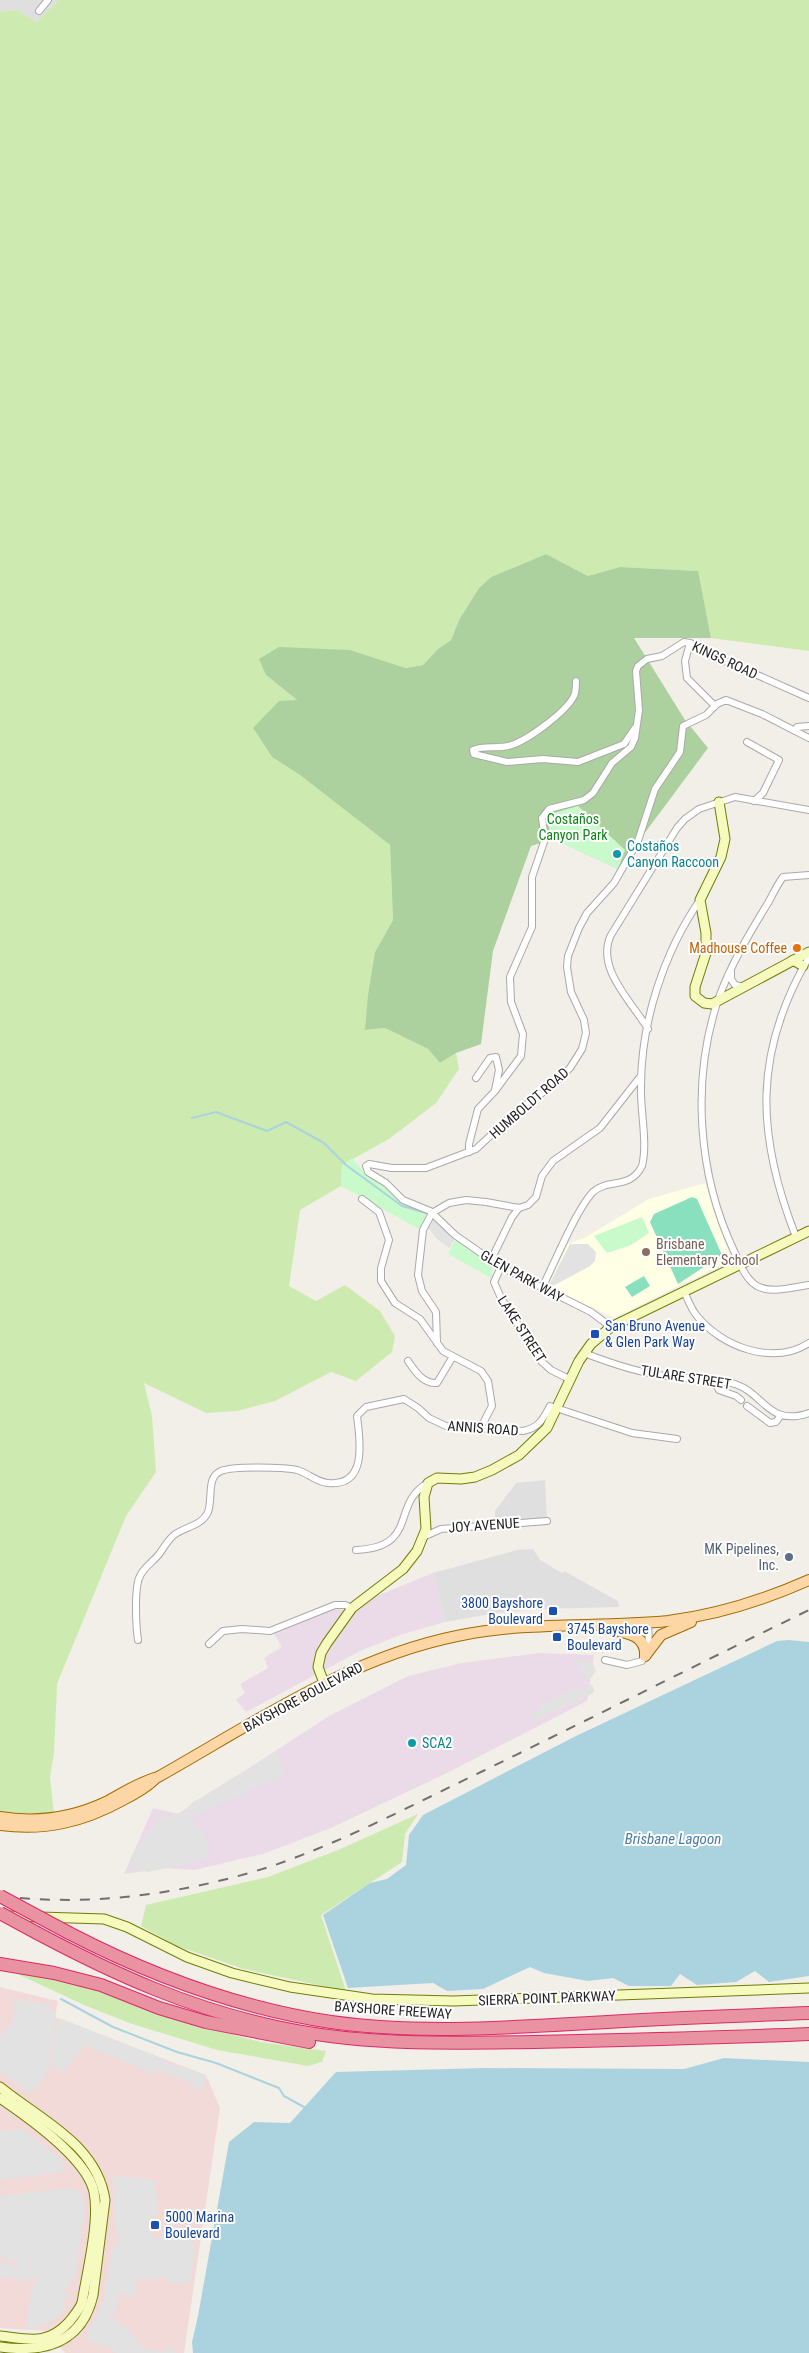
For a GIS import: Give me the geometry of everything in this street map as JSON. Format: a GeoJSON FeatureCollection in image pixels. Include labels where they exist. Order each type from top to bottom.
{"type":"FeatureCollection","features":[{"type":"Feature","properties":{"kind":"highway","name":"BAYSHORE FREEWAY"},"geometry":{"type":"LineString","coordinates":[[0,1896],[69,1933],[148,1971],[199,1990],[284,2013],[355,2025],[466,2029],[809,2013]]}},
{"type":"Feature","properties":{"kind":"highway"},"geometry":{"type":"LineString","coordinates":[[0,1914],[140,1984],[230,2016],[324,2036],[420,2044]]}},
{"type":"Feature","properties":{"kind":"highway"},"geometry":{"type":"LineString","coordinates":[[0,1964],[61,1974],[101,1986],[182,2016],[254,2033],[331,2045],[389,2047],[420,2044],[809,2034]]}},
{"type":"Feature","properties":{"kind":"main road","name":"BAYSHORE BOULEVARD"},"geometry":{"type":"LineString","coordinates":[[0,1825],[41,1827],[81,1820],[103,1811],[144,1789],[158,1777],[324,1683],[396,1652],[457,1636],[509,1628],[648,1622],[707,1615],[752,1602],[809,1580]]}},
{"type":"Feature","properties":{"kind":"main road"},"geometry":{"type":"LineString","coordinates":[[646,1656],[661,1635],[707,1615]]}},
{"type":"Feature","properties":{"kind":"main road"},"geometry":{"type":"LineString","coordinates":[[581,1624],[634,1635],[642,1642],[646,1656]]}},
{"type":"Feature","properties":{"kind":"main road","name":"BAYSHORE BOULEVARD"},"geometry":{"type":"LineString","coordinates":[[0,1818],[34,1820],[70,1815],[93,1808],[141,1782],[158,1777]]}},
{"type":"Feature","properties":{"kind":"street"},"geometry":{"type":"LineString","coordinates":[[39,11],[48,0]]}},
{"type":"Feature","properties":{"kind":"street","name":"KINGS ROAD"},"geometry":{"type":"LineString","coordinates":[[469,1152],[468,1144],[478,1109],[518,1063],[523,1046],[523,1034],[511,1002],[510,978],[513,967],[532,927],[532,877],[545,839],[542,818],[549,809],[584,800],[593,793],[612,763],[631,747],[638,720],[638,666],[647,659],[668,653],[679,643],[690,643],[711,656],[809,698]]}},
{"type":"Feature","properties":{"kind":"street"},"geometry":{"type":"LineString","coordinates":[[690,643],[685,661],[687,678],[716,706]]}},
{"type":"Feature","properties":{"kind":"street"},"geometry":{"type":"LineString","coordinates":[[576,681],[574,696],[562,711],[526,738],[509,746],[479,748],[473,750],[474,754],[480,757],[507,762],[543,759],[578,762],[624,744],[638,720]]}},
{"type":"Feature","properties":{"kind":"street","name":"HUMBOLDT ROAD"},"geometry":{"type":"LineString","coordinates":[[366,1168],[369,1164],[392,1168],[426,1168],[469,1152],[482,1145],[522,1108],[560,1079],[577,1058],[584,1042],[586,1028],[571,992],[567,967],[568,956],[585,916],[614,883],[642,833],[655,789],[680,752],[683,726],[706,715],[725,700],[735,702],[809,738]]}},
{"type":"Feature","properties":{"kind":"street"},"geometry":{"type":"LineString","coordinates":[[795,731],[797,727],[809,726]]}},
{"type":"Feature","properties":{"kind":"street"},"geometry":{"type":"LineString","coordinates":[[747,742],[779,760],[763,793],[754,800]]}},
{"type":"Feature","properties":{"kind":"street"},"geometry":{"type":"LineString","coordinates":[[763,793],[768,804]]}},
{"type":"Feature","properties":{"kind":"street"},"geometry":{"type":"LineString","coordinates":[[648,1029],[613,977],[608,959],[607,945],[666,844],[682,822],[691,814],[719,802],[735,798],[809,810]]}},
{"type":"Feature","properties":{"kind":"street"},"geometry":{"type":"LineString","coordinates":[[542,1288],[582,1208],[592,1194],[601,1188],[631,1179],[642,1166],[641,1076],[648,1029],[663,972],[681,932],[700,900],[724,848],[725,831],[719,802]]}},
{"type":"Feature","properties":{"kind":"street"},"geometry":{"type":"LineString","coordinates":[[634,848],[666,844]]}},
{"type":"Feature","properties":{"kind":"street"},"geometry":{"type":"LineString","coordinates":[[809,875],[784,876],[746,940],[731,971],[718,1001],[705,1066],[702,1111],[704,1137],[715,1200],[741,1264],[750,1280],[761,1288],[778,1289],[809,1285]]}},
{"type":"Feature","properties":{"kind":"street"},"geometry":{"type":"LineString","coordinates":[[700,900],[707,939],[706,953],[694,992],[697,999],[704,1004],[712,1004],[809,952]]}},
{"type":"Feature","properties":{"kind":"street"},"geometry":{"type":"LineString","coordinates":[[796,1237],[772,1167],[766,1108],[768,1074],[777,1029],[789,994],[809,956]]}},
{"type":"Feature","properties":{"kind":"street"},"geometry":{"type":"LineString","coordinates":[[793,960],[803,966]]}},
{"type":"Feature","properties":{"kind":"street"},"geometry":{"type":"LineString","coordinates":[[731,971],[732,982],[736,986],[744,986]]}},
{"type":"Feature","properties":{"kind":"street"},"geometry":{"type":"LineString","coordinates":[[476,1078],[490,1058],[496,1057],[500,1070],[495,1091]]}},
{"type":"Feature","properties":{"kind":"street"},"geometry":{"type":"LineString","coordinates":[[437,1343],[436,1312],[422,1291],[418,1275],[423,1230],[432,1213],[449,1203],[466,1200],[519,1208],[528,1205],[534,1199],[542,1176],[555,1159],[600,1128],[641,1076]]}},
{"type":"Feature","properties":{"kind":"street","name":"GLEN PARK WAY"},"geometry":{"type":"LineString","coordinates":[[366,1168],[403,1200],[432,1213],[455,1235],[490,1260],[597,1316],[611,1327]]}},
{"type":"Feature","properties":{"kind":"street"},"geometry":{"type":"LineString","coordinates":[[362,1199],[379,1212],[389,1240],[381,1268],[381,1281],[395,1303],[420,1319],[437,1343],[452,1358],[481,1371],[488,1382],[492,1406],[481,1428]]}},
{"type":"Feature","properties":{"kind":"street"},"geometry":{"type":"LineString","coordinates":[[490,1260],[512,1216],[519,1208]]}},
{"type":"Feature","properties":{"kind":"street"},"geometry":{"type":"LineString","coordinates":[[356,1550],[377,1547],[392,1541],[403,1524],[413,1494],[437,1478],[461,1479],[475,1477],[511,1460],[547,1428],[558,1408],[568,1379],[584,1353],[598,1337],[611,1327],[809,1231]]}},
{"type":"Feature","properties":{"kind":"street","name":"LAKE STREET"},"geometry":{"type":"LineString","coordinates":[[501,1267],[494,1282],[501,1298],[544,1365],[568,1379]]}},
{"type":"Feature","properties":{"kind":"street"},"geometry":{"type":"LineString","coordinates":[[684,1291],[694,1312],[702,1322],[720,1336],[736,1345],[761,1352],[778,1353],[796,1349],[809,1343]]}},
{"type":"Feature","properties":{"kind":"street","name":"TULARE STREET"},"geometry":{"type":"LineString","coordinates":[[584,1353],[610,1363],[653,1375],[729,1383],[743,1388],[767,1408],[780,1415]]}},
{"type":"Feature","properties":{"kind":"street"},"geometry":{"type":"LineString","coordinates":[[408,1361],[422,1378],[437,1383],[452,1358]]}},
{"type":"Feature","properties":{"kind":"street"},"geometry":{"type":"LineString","coordinates":[[714,1381],[719,1390],[736,1396],[741,1400]]}},
{"type":"Feature","properties":{"kind":"street","name":"ANNIS ROAD"},"geometry":{"type":"LineString","coordinates":[[138,1640],[136,1611],[140,1575],[174,1535],[203,1519],[208,1512],[213,1477],[219,1471],[231,1468],[281,1468],[305,1473],[326,1483],[342,1481],[350,1476],[358,1464],[361,1452],[357,1416],[360,1410],[404,1399],[438,1424],[451,1427],[523,1431],[533,1429],[540,1424],[550,1406],[558,1408]]}},
{"type":"Feature","properties":{"kind":"street"},"geometry":{"type":"LineString","coordinates":[[747,1406],[770,1423],[779,1420],[780,1415],[809,1413]]}},
{"type":"Feature","properties":{"kind":"street"},"geometry":{"type":"LineString","coordinates":[[558,1408],[632,1433],[677,1439]]}},
{"type":"Feature","properties":{"kind":"street"},"geometry":{"type":"LineString","coordinates":[[324,1683],[318,1669],[321,1653],[352,1608],[406,1566],[417,1551],[426,1524],[424,1496],[428,1484]]}},
{"type":"Feature","properties":{"kind":"street","name":"JOY AVENUE"},"geometry":{"type":"LineString","coordinates":[[423,1537],[441,1529],[547,1520]]}},
{"type":"Feature","properties":{"kind":"street"},"geometry":{"type":"LineString","coordinates":[[209,1644],[223,1631],[242,1629],[270,1631],[335,1606],[346,1605],[352,1608]]}},
{"type":"Feature","properties":{"kind":"street"},"geometry":{"type":"LineString","coordinates":[[605,1660],[632,1665],[646,1656],[649,1647],[648,1622]]}},
{"type":"Feature","properties":{"kind":"street","name":"SIERRA POINT PARKWAY"},"geometry":{"type":"LineString","coordinates":[[0,1914],[104,1918],[127,1927],[187,1958],[232,1973],[290,1988],[372,1999],[453,2001],[809,1988]]}},
{"type":"Feature","properties":{"kind":"street"},"geometry":{"type":"LineString","coordinates":[[0,2087],[72,2142],[87,2156],[99,2175],[105,2200],[93,2294],[90,2309],[83,2320],[64,2339],[45,2347],[31,2350],[0,2347]]}},
{"type":"Feature","properties":{"kind":"street"},"geometry":{"type":"LineString","coordinates":[[0,2098],[76,2158],[90,2180],[96,2204],[82,2303],[75,2315],[58,2333],[47,2339],[31,2340],[0,2336]]}},
{"type":"Feature","properties":{"kind":"shaded area"},"geometry":{"type":"Polygon","coordinates":[[[0,0],[59,0],[36,22],[17,10],[0,12],[0,0]]]}},
{"type":"Feature","properties":{"kind":"shaded area","name":"Brisbane Elementary School"},"geometry":{"type":"Polygon","coordinates":[[[705,1183],[731,1260],[614,1318],[548,1286],[568,1244],[586,1237],[649,1199],[705,1183]]]}},
{"type":"Feature","properties":{"kind":"shaded area"},"geometry":{"type":"Polygon","coordinates":[[[432,1219],[455,1239],[449,1248],[437,1239],[428,1227],[432,1219]]]}},
{"type":"Feature","properties":{"kind":"shaded area"},"geometry":{"type":"Polygon","coordinates":[[[570,1244],[588,1244],[596,1252],[595,1261],[590,1266],[553,1286],[549,1285],[570,1244]]]}},
{"type":"Feature","properties":{"kind":"shaded area"},"geometry":{"type":"Polygon","coordinates":[[[545,1480],[547,1518],[495,1522],[495,1511],[516,1483],[545,1480]]]}},
{"type":"Feature","properties":{"kind":"shaded area"},"geometry":{"type":"Polygon","coordinates":[[[533,1549],[540,1560],[618,1601],[619,1607],[541,1609],[496,1613],[445,1622],[433,1573],[517,1550],[533,1549]]]}},
{"type":"Feature","properties":{"kind":"shaded area"},"geometry":{"type":"Polygon","coordinates":[[[433,1573],[445,1622],[403,1634],[362,1650],[246,1712],[236,1700],[245,1693],[240,1684],[268,1668],[264,1658],[282,1647],[274,1634],[329,1610],[341,1609],[352,1615],[372,1598],[433,1573]]]}},
{"type":"Feature","properties":{"kind":"shaded area"},"geometry":{"type":"Polygon","coordinates":[[[540,1653],[594,1655],[587,1701],[449,1772],[331,1828],[263,1854],[194,1870],[165,1868],[124,1874],[153,1808],[178,1814],[329,1716],[408,1676],[462,1663],[540,1653]]]}},
{"type":"Feature","properties":{"kind":"shaded area"},"geometry":{"type":"Polygon","coordinates":[[[578,1658],[588,1662],[591,1660],[596,1671],[591,1678],[585,1681],[575,1660],[578,1658]]]}},
{"type":"Feature","properties":{"kind":"shaded area"},"geometry":{"type":"Polygon","coordinates":[[[592,1684],[595,1692],[537,1720],[528,1715],[540,1709],[540,1705],[576,1687],[577,1691],[592,1684]]]}},
{"type":"Feature","properties":{"kind":"shaded area"},"geometry":{"type":"Polygon","coordinates":[[[276,1752],[286,1773],[198,1815],[196,1811],[192,1813],[194,1829],[200,1826],[211,1850],[206,1852],[208,1859],[148,1872],[132,1870],[130,1858],[159,1819],[183,1812],[192,1803],[276,1752]]]}},
{"type":"Feature","properties":{"kind":"shaded area"},"geometry":{"type":"Polygon","coordinates":[[[0,1987],[58,2001],[55,2017],[206,2075],[220,2108],[184,2353],[65,2353],[47,2331],[0,2328],[0,1987]]]}},
{"type":"Feature","properties":{"kind":"shaded area"},"geometry":{"type":"Polygon","coordinates":[[[15,2000],[49,2005],[56,2016],[48,2073],[44,2073],[46,2076],[30,2094],[21,2087],[21,2082],[17,2084],[0,2072],[0,2035],[13,2022],[15,2000]]]}},
{"type":"Feature","properties":{"kind":"shaded area"},"geometry":{"type":"Polygon","coordinates":[[[62,2019],[153,2055],[167,2063],[206,2075],[202,2090],[190,2086],[190,2082],[158,2070],[155,2074],[86,2046],[87,2042],[63,2072],[51,2066],[56,2025],[60,2025],[62,2019]]]}},
{"type":"Feature","properties":{"kind":"shaded area"},"geometry":{"type":"Polygon","coordinates":[[[20,2129],[26,2131],[60,2158],[65,2163],[63,2171],[0,2180],[0,2131],[20,2129]]]}},
{"type":"Feature","properties":{"kind":"shaded area"},"geometry":{"type":"Polygon","coordinates":[[[113,2175],[155,2180],[158,2216],[153,2217],[152,2238],[157,2239],[157,2236],[191,2241],[191,2245],[195,2246],[190,2282],[185,2281],[185,2284],[165,2282],[165,2277],[159,2277],[158,2280],[138,2278],[135,2297],[120,2291],[114,2317],[109,2316],[109,2320],[112,2318],[121,2323],[119,2327],[125,2326],[144,2349],[165,2352],[167,2347],[175,2348],[174,2352],[178,2353],[116,2353],[108,2347],[87,2340],[88,2335],[86,2333],[102,2306],[113,2246],[117,2247],[119,2230],[115,2230],[114,2190],[118,2189],[112,2187],[113,2175]]]}},
{"type":"Feature","properties":{"kind":"shaded area"},"geometry":{"type":"Polygon","coordinates":[[[70,2188],[81,2192],[85,2206],[75,2277],[68,2287],[63,2290],[60,2288],[68,2296],[63,2303],[66,2306],[61,2314],[49,2323],[37,2328],[26,2329],[33,2282],[37,2283],[38,2280],[30,2277],[29,2281],[0,2277],[0,2262],[14,2264],[13,2268],[15,2269],[19,2267],[11,2259],[8,2262],[0,2255],[0,2196],[70,2188]]]}},
{"type":"Feature","properties":{"kind":"green space"},"geometry":{"type":"Polygon","coordinates":[[[59,0],[809,0],[809,651],[711,638],[697,571],[620,567],[588,576],[546,554],[491,577],[479,588],[459,620],[451,640],[438,649],[423,665],[406,668],[350,650],[266,675],[297,700],[253,728],[272,757],[300,775],[390,845],[393,920],[375,952],[366,1030],[385,1028],[428,1049],[440,1063],[456,1053],[459,1069],[436,1103],[389,1139],[342,1165],[341,1186],[300,1210],[289,1286],[316,1301],[345,1285],[380,1311],[395,1336],[392,1352],[356,1381],[331,1372],[275,1401],[237,1411],[206,1413],[144,1383],[152,1416],[156,1472],[126,1516],[57,1684],[54,1753],[50,1777],[54,1814],[20,1815],[0,1812],[0,12],[17,10],[36,22],[59,0]]]}},
{"type":"Feature","properties":{"kind":"green space"},"geometry":{"type":"Polygon","coordinates":[[[546,554],[588,576],[620,567],[698,571],[711,638],[634,638],[685,720],[708,748],[618,869],[554,839],[531,846],[493,951],[481,1044],[456,1053],[440,1063],[428,1049],[385,1028],[365,1030],[375,952],[393,920],[390,845],[300,775],[272,757],[253,728],[279,701],[297,700],[266,675],[259,659],[279,647],[350,650],[406,668],[423,665],[438,649],[451,640],[459,620],[479,588],[491,577],[546,554]]]}},
{"type":"Feature","properties":{"kind":"green space","name":"Costaños Canyon Park"},"geometry":{"type":"Polygon","coordinates":[[[578,806],[625,850],[618,869],[553,839],[548,825],[554,813],[578,806]]]}},
{"type":"Feature","properties":{"kind":"green space"},"geometry":{"type":"Polygon","coordinates":[[[352,1158],[366,1175],[383,1182],[404,1203],[429,1213],[421,1230],[341,1186],[342,1165],[352,1158]]]}},
{"type":"Feature","properties":{"kind":"green space"},"geometry":{"type":"Polygon","coordinates":[[[692,1197],[697,1199],[722,1255],[678,1284],[650,1222],[654,1214],[692,1197]]]}},
{"type":"Feature","properties":{"kind":"green space"},"geometry":{"type":"Polygon","coordinates":[[[642,1217],[649,1233],[631,1245],[607,1253],[594,1236],[642,1217]]]}},
{"type":"Feature","properties":{"kind":"green space"},"geometry":{"type":"Polygon","coordinates":[[[456,1239],[493,1266],[491,1278],[448,1254],[456,1239]]]}},
{"type":"Feature","properties":{"kind":"green space"},"geometry":{"type":"Polygon","coordinates":[[[644,1276],[650,1286],[632,1297],[625,1287],[644,1276]]]}},
{"type":"Feature","properties":{"kind":"green space"},"geometry":{"type":"Polygon","coordinates":[[[418,1814],[405,1834],[402,1862],[321,1915],[346,1991],[244,1969],[177,1946],[141,1926],[146,1905],[268,1877],[338,1850],[418,1814]]]}},
{"type":"Feature","properties":{"kind":"green space"},"geometry":{"type":"Polygon","coordinates":[[[9,1970],[70,1981],[207,2028],[261,2042],[326,2051],[322,2062],[308,2066],[217,2050],[132,2024],[84,2005],[9,1970]]]}},
{"type":"Feature","properties":{"kind":"water","name":"Brisbane Lagoon"},"geometry":{"type":"Polygon","coordinates":[[[777,1641],[809,1642],[809,1976],[769,1982],[755,1971],[736,1982],[697,1985],[680,1974],[671,1986],[629,1986],[613,1978],[588,1981],[544,1973],[530,1967],[483,1989],[447,1991],[433,1983],[348,1988],[323,1915],[370,1883],[387,1879],[406,1865],[409,1835],[423,1815],[576,1736],[777,1641]]]}},
{"type":"Feature","properties":{"kind":"water"},"geometry":{"type":"Polygon","coordinates":[[[724,2058],[809,2062],[809,2353],[193,2353],[192,2342],[229,2142],[254,2122],[290,2123],[336,2072],[484,2068],[684,2069],[724,2058]]]}},
{"type":"Feature","properties":{"kind":"waterway"},"geometry":{"type":"LineString","coordinates":[[192,1118],[216,1112],[267,1131],[286,1122],[324,1143],[346,1165],[402,1206],[426,1213]]}},
{"type":"Feature","properties":{"kind":"waterway"},"geometry":{"type":"LineString","coordinates":[[61,1999],[113,2027],[177,2052],[216,2063],[279,2088],[284,2096],[304,2107]]}},
{"type":"Feature","properties":{"kind":"railway"},"geometry":{"type":"LineString","coordinates":[[0,1896],[69,1900],[138,1896],[206,1884],[272,1866],[326,1845],[379,1821],[809,1610]]}},
{"type":"Feature","properties":{"kind":"place","name":"Costaños Canyon Raccoon"},"geometry":{"type":"Point","coordinates":[617,854]}},
{"type":"Feature","properties":{"kind":"place","name":"Madhouse Coffee"},"geometry":{"type":"Point","coordinates":[797,948]}},
{"type":"Feature","properties":{"kind":"place","name":"Brisbane Elementary School"},"geometry":{"type":"Point","coordinates":[646,1252]}},
{"type":"Feature","properties":{"kind":"place","name":"San Bruno Avenue & Glen Park Way"},"geometry":{"type":"Point","coordinates":[595,1334]}},
{"type":"Feature","properties":{"kind":"place","name":"MK Pipelines, Inc."},"geometry":{"type":"Point","coordinates":[789,1557]}},
{"type":"Feature","properties":{"kind":"place","name":"3800 Bayshore Boulevard"},"geometry":{"type":"Point","coordinates":[553,1611]}},
{"type":"Feature","properties":{"kind":"place","name":"3745 Bayshore Boulevard"},"geometry":{"type":"Point","coordinates":[557,1637]}},
{"type":"Feature","properties":{"kind":"place","name":"SCA2"},"geometry":{"type":"Point","coordinates":[412,1743]}},
{"type":"Feature","properties":{"kind":"place","name":"5000 Marina Boulevard"},"geometry":{"type":"Point","coordinates":[155,2225]}}]}
